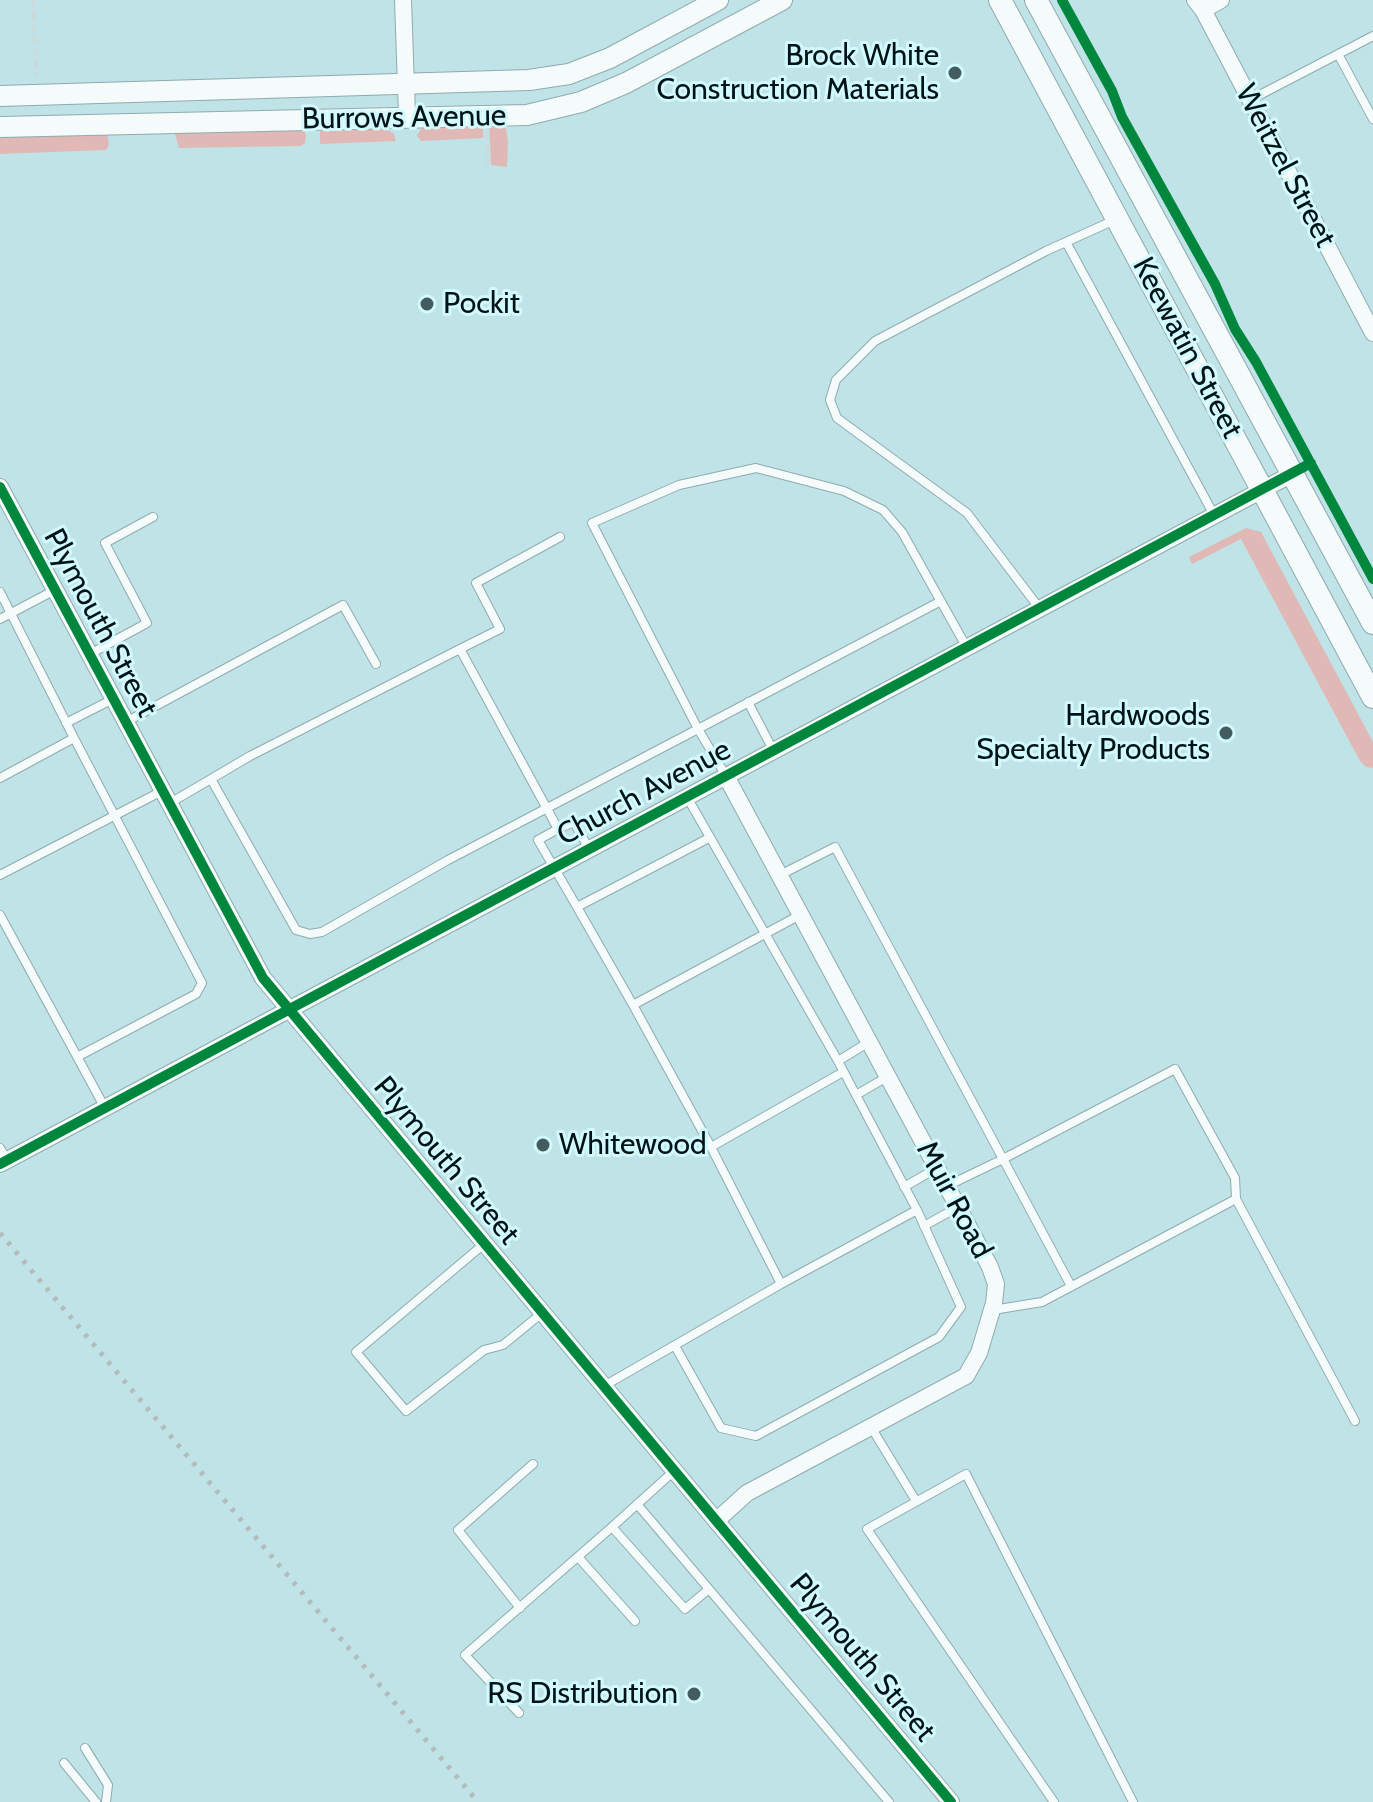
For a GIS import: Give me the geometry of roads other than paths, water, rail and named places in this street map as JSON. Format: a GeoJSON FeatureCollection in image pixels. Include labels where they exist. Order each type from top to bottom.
{"type":"FeatureCollection","features":[{"type":"Feature","properties":{"kind":"main road","name":"Keewatin Street"},"geometry":{"type":"LineString","coordinates":[[1000,0],[1373,697]]}},
{"type":"Feature","properties":{"kind":"main road","name":"Keewatin Street"},"geometry":{"type":"LineString","coordinates":[[1036,0],[1373,623]]}},
{"type":"Feature","properties":{"kind":"street"},"geometry":{"type":"LineString","coordinates":[[403,0],[407,116]]}},
{"type":"Feature","properties":{"kind":"street","name":"Burrows Avenue"},"geometry":{"type":"LineString","coordinates":[[0,127],[527,115],[581,102],[626,83],[782,0]]}},
{"type":"Feature","properties":{"kind":"street"},"geometry":{"type":"LineString","coordinates":[[1199,5],[1221,0]]}},
{"type":"Feature","properties":{"kind":"street"},"geometry":{"type":"LineString","coordinates":[[706,3],[716,35]]}},
{"type":"Feature","properties":{"kind":"street","name":"Burrows Avenue"},"geometry":{"type":"LineString","coordinates":[[0,96],[529,80],[569,74],[610,58],[706,3]]}},
{"type":"Feature","properties":{"kind":"street","name":"Weitzel Street"},"geometry":{"type":"LineString","coordinates":[[1199,5],[1373,333]]}},
{"type":"Feature","properties":{"kind":"street","name":"Church Avenue"},"geometry":{"type":"LineString","coordinates":[[2,1157],[105,1108],[1292,474]]}},
{"type":"Feature","properties":{"kind":"street","name":"Plymouth Street"},"geometry":{"type":"LineString","coordinates":[[1,493],[263,978],[951,1802]]}},
{"type":"Feature","properties":{"kind":"street","name":"Muir Road"},"geometry":{"type":"LineString","coordinates":[[716,1521],[747,1493],[966,1376],[979,1353],[996,1284],[947,1186],[726,776]]}},
{"type":"Feature","properties":{"kind":"lane"},"geometry":{"type":"LineString","coordinates":[[1250,100],[1373,36]]}},
{"type":"Feature","properties":{"kind":"lane"},"geometry":{"type":"LineString","coordinates":[[1338,54],[1373,119]]}},
{"type":"Feature","properties":{"kind":"lane"},"geometry":{"type":"LineString","coordinates":[[1040,609],[967,513],[837,418],[830,400],[836,380],[875,341],[1066,242],[1117,219]]}},
{"type":"Feature","properties":{"kind":"lane"},"geometry":{"type":"LineString","coordinates":[[1066,242],[1214,516]]}},
{"type":"Feature","properties":{"kind":"lane"},"geometry":{"type":"LineString","coordinates":[[726,776],[698,729],[592,523],[679,485],[756,468],[844,491],[883,510],[902,532],[967,648]]}},
{"type":"Feature","properties":{"kind":"lane"},"geometry":{"type":"LineString","coordinates":[[89,654],[147,623],[105,543],[153,517]]}},
{"type":"Feature","properties":{"kind":"lane"},"geometry":{"type":"LineString","coordinates":[[0,875],[115,815],[211,779],[250,756],[500,629],[476,583],[560,537]]}},
{"type":"Feature","properties":{"kind":"lane"},"geometry":{"type":"LineString","coordinates":[[0,619],[55,590]]}},
{"type":"Feature","properties":{"kind":"lane"},"geometry":{"type":"LineString","coordinates":[[0,592],[202,983],[196,994],[77,1057]]}},
{"type":"Feature","properties":{"kind":"lane"},"geometry":{"type":"LineString","coordinates":[[211,779],[296,930],[310,934],[322,932],[448,860],[941,601]]}},
{"type":"Feature","properties":{"kind":"lane"},"geometry":{"type":"LineString","coordinates":[[126,722],[343,605],[376,664]]}},
{"type":"Feature","properties":{"kind":"lane"},"geometry":{"type":"LineString","coordinates":[[460,649],[558,829]]}},
{"type":"Feature","properties":{"kind":"lane"},"geometry":{"type":"LineString","coordinates":[[66,723],[113,699]]}},
{"type":"Feature","properties":{"kind":"lane"},"geometry":{"type":"LineString","coordinates":[[748,702],[773,751]]}},
{"type":"Feature","properties":{"kind":"lane"},"geometry":{"type":"LineString","coordinates":[[0,778],[74,738]]}},
{"type":"Feature","properties":{"kind":"lane"},"geometry":{"type":"LineString","coordinates":[[675,1346],[721,1428],[756,1436],[939,1337],[961,1307],[917,1210],[838,1061],[686,797]]}},
{"type":"Feature","properties":{"kind":"lane"},"geometry":{"type":"LineString","coordinates":[[589,849],[574,822],[538,840],[711,1147],[781,1284]]}},
{"type":"Feature","properties":{"kind":"lane"},"geometry":{"type":"LineString","coordinates":[[577,907],[709,838]]}},
{"type":"Feature","properties":{"kind":"lane"},"geometry":{"type":"LineString","coordinates":[[779,875],[835,847],[1071,1286]]}},
{"type":"Feature","properties":{"kind":"lane"},"geometry":{"type":"LineString","coordinates":[[0,915],[105,1108]]}},
{"type":"Feature","properties":{"kind":"lane"},"geometry":{"type":"LineString","coordinates":[[633,1005],[800,915]]}},
{"type":"Feature","properties":{"kind":"lane"},"geometry":{"type":"LineString","coordinates":[[838,1061],[869,1042]]}},
{"type":"Feature","properties":{"kind":"lane"},"geometry":{"type":"LineString","coordinates":[[947,1186],[1175,1069],[1235,1178],[1236,1199],[1355,1421]]}},
{"type":"Feature","properties":{"kind":"lane"},"geometry":{"type":"LineString","coordinates":[[711,1147],[843,1072]]}},
{"type":"Feature","properties":{"kind":"lane"},"geometry":{"type":"LineString","coordinates":[[856,1095],[888,1076]]}},
{"type":"Feature","properties":{"kind":"lane"},"geometry":{"type":"LineString","coordinates":[[904,1187],[937,1168]]}},
{"type":"Feature","properties":{"kind":"lane"},"geometry":{"type":"LineString","coordinates":[[992,1310],[1042,1302],[1236,1199]]}},
{"type":"Feature","properties":{"kind":"lane"},"geometry":{"type":"LineString","coordinates":[[924,1226],[958,1207]]}},
{"type":"Feature","properties":{"kind":"lane"},"geometry":{"type":"LineString","coordinates":[[604,1386],[917,1210]]}},
{"type":"Feature","properties":{"kind":"lane"},"geometry":{"type":"LineString","coordinates":[[484,1244],[356,1352],[406,1411],[484,1350],[503,1345],[542,1313]]}},
{"type":"Feature","properties":{"kind":"lane"},"geometry":{"type":"LineString","coordinates":[[871,1427],[916,1501]]}},
{"type":"Feature","properties":{"kind":"lane"},"geometry":{"type":"LineString","coordinates":[[520,1608],[458,1530],[533,1464]]}},
{"type":"Feature","properties":{"kind":"lane"},"geometry":{"type":"LineString","coordinates":[[519,1713],[465,1655],[674,1471]]}},
{"type":"Feature","properties":{"kind":"lane"},"geometry":{"type":"LineString","coordinates":[[1054,1802],[867,1529],[966,1474],[1133,1802]]}},
{"type":"Feature","properties":{"kind":"lane"},"geometry":{"type":"LineString","coordinates":[[637,1504],[889,1802]]}},
{"type":"Feature","properties":{"kind":"lane"},"geometry":{"type":"LineString","coordinates":[[612,1527],[685,1609],[709,1589]]}},
{"type":"Feature","properties":{"kind":"lane"},"geometry":{"type":"LineString","coordinates":[[578,1557],[635,1621]]}},
{"type":"Feature","properties":{"kind":"lane"},"geometry":{"type":"LineString","coordinates":[[85,1748],[108,1785],[106,1802]]}},
{"type":"Feature","properties":{"kind":"lane"},"geometry":{"type":"LineString","coordinates":[[64,1763],[96,1802]]}},
{"type":"Feature","properties":{"kind":"railway"},"geometry":{"type":"LineString","coordinates":[[0,1233],[478,1802]]}},
{"type":"Feature","properties":{"kind":"place","name":"Brock White Construction Materials"},"geometry":{"type":"Point","coordinates":[955,73]}},
{"type":"Feature","properties":{"kind":"place","name":"Pockit"},"geometry":{"type":"Point","coordinates":[427,304]}},
{"type":"Feature","properties":{"kind":"place","name":"Hardwoods Specialty Products"},"geometry":{"type":"Point","coordinates":[1226,733]}},
{"type":"Feature","properties":{"kind":"place","name":"Whitewood"},"geometry":{"type":"Point","coordinates":[543,1145]}},
{"type":"Feature","properties":{"kind":"place","name":"RS Distribution"},"geometry":{"type":"Point","coordinates":[694,1694]}}]}
